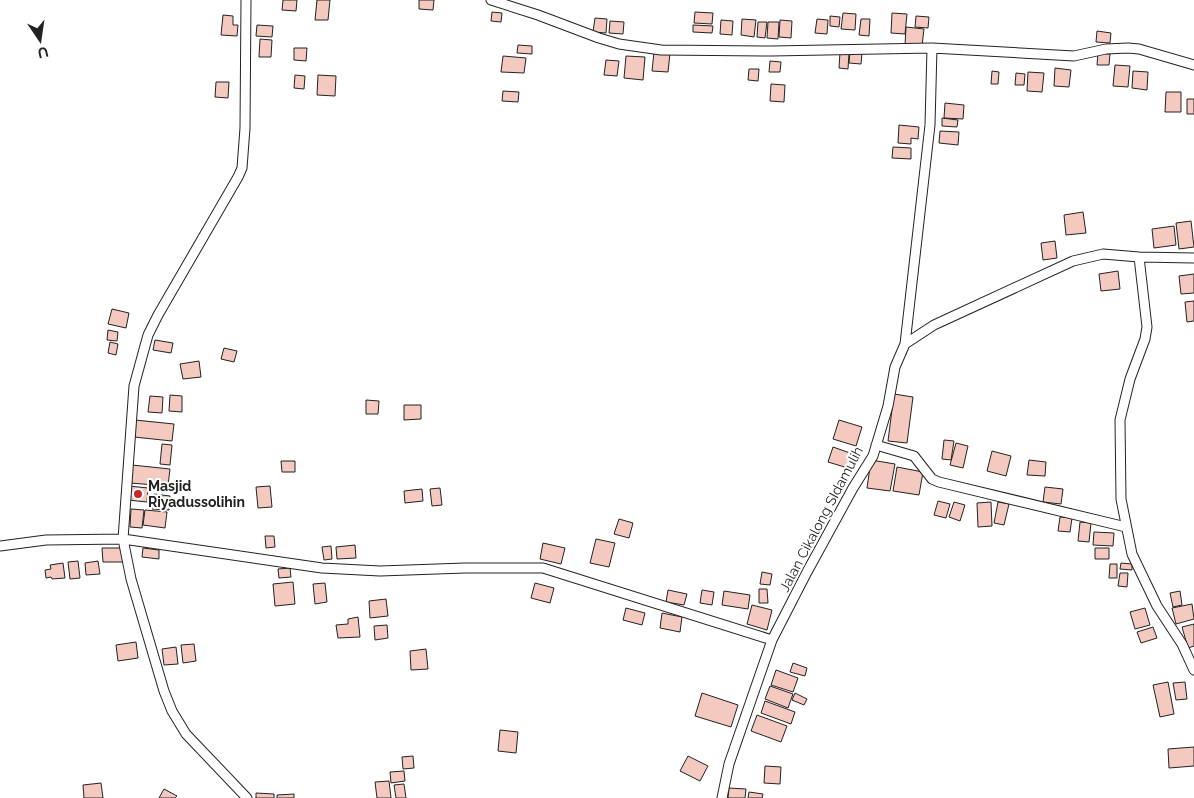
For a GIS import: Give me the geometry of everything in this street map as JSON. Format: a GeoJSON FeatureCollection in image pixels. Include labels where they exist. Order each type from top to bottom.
{"type":"FeatureCollection","features":[{"type":"Feature","properties":{"kind":"street"},"geometry":{"type":"LineString","coordinates":[[246,0],[245,128],[242,168],[158,315],[141,355],[134,386],[123,539],[131,579],[164,691],[172,711],[186,734],[247,798]]}},
{"type":"Feature","properties":{"kind":"street"},"geometry":{"type":"LineString","coordinates":[[491,0],[619,44],[661,50],[772,51],[932,48],[1074,56],[1106,48],[1128,48],[1139,49],[1194,65]]}},
{"type":"Feature","properties":{"kind":"street","name":"Jalan Cikalong SIdamulih"},"geometry":{"type":"LineString","coordinates":[[722,798],[729,764],[772,640],[811,563],[873,456],[888,406],[895,368],[905,344],[930,125],[932,48]]}},
{"type":"Feature","properties":{"kind":"street"},"geometry":{"type":"LineString","coordinates":[[905,344],[934,325],[1072,261],[1103,254],[1194,258]]}},
{"type":"Feature","properties":{"kind":"street"},"geometry":{"type":"LineString","coordinates":[[1138,257],[1147,327],[1145,339],[1130,379],[1120,420],[1121,499],[1132,554],[1157,606],[1182,644],[1194,670]]}},
{"type":"Feature","properties":{"kind":"street"},"geometry":{"type":"LineString","coordinates":[[876,445],[914,456],[932,479],[948,485],[1126,527]]}},
{"type":"Feature","properties":{"kind":"street"},"geometry":{"type":"LineString","coordinates":[[0,546],[46,540],[123,539],[352,571],[543,568],[772,640]]}},
{"type":"Feature","properties":{"kind":"building"},"geometry":{"type":"Polygon","coordinates":[[[283,0],[297,0],[296,11],[282,10],[283,0]]]}},
{"type":"Feature","properties":{"kind":"building"},"geometry":{"type":"Polygon","coordinates":[[[317,0],[330,0],[328,20],[315,20],[317,0]]]}},
{"type":"Feature","properties":{"kind":"building"},"geometry":{"type":"Polygon","coordinates":[[[419,0],[434,0],[433,10],[419,9],[419,0]]]}},
{"type":"Feature","properties":{"kind":"building"},"geometry":{"type":"Polygon","coordinates":[[[492,12],[502,13],[501,22],[491,21],[492,12]]]}},
{"type":"Feature","properties":{"kind":"building"},"geometry":{"type":"Polygon","coordinates":[[[695,12],[713,13],[712,24],[694,23],[695,12]]]}},
{"type":"Feature","properties":{"kind":"building"},"geometry":{"type":"Polygon","coordinates":[[[843,13],[856,14],[855,30],[841,29],[843,13]]]}},
{"type":"Feature","properties":{"kind":"building"},"geometry":{"type":"Polygon","coordinates":[[[892,13],[907,14],[905,34],[891,33],[892,13]]]}},
{"type":"Feature","properties":{"kind":"building"},"geometry":{"type":"Polygon","coordinates":[[[223,15],[233,16],[233,25],[238,25],[237,36],[221,35],[223,15]]]}},
{"type":"Feature","properties":{"kind":"building"},"geometry":{"type":"Polygon","coordinates":[[[830,16],[840,17],[839,27],[830,26],[830,16]]]}},
{"type":"Feature","properties":{"kind":"building"},"geometry":{"type":"Polygon","coordinates":[[[916,16],[929,17],[928,28],[915,27],[916,16]]]}},
{"type":"Feature","properties":{"kind":"building"},"geometry":{"type":"Polygon","coordinates":[[[595,18],[607,19],[606,33],[593,32],[595,18]]]}},
{"type":"Feature","properties":{"kind":"building"},"geometry":{"type":"Polygon","coordinates":[[[742,19],[756,20],[754,37],[741,35],[742,19]]]}},
{"type":"Feature","properties":{"kind":"building"},"geometry":{"type":"Polygon","coordinates":[[[817,19],[828,20],[827,34],[815,33],[817,19]]]}},
{"type":"Feature","properties":{"kind":"building"},"geometry":{"type":"Polygon","coordinates":[[[861,19],[870,19],[869,36],[859,35],[861,19]]]}},
{"type":"Feature","properties":{"kind":"building"},"geometry":{"type":"Polygon","coordinates":[[[721,20],[733,21],[732,35],[720,34],[721,20]]]}},
{"type":"Feature","properties":{"kind":"building"},"geometry":{"type":"Polygon","coordinates":[[[780,20],[792,21],[791,38],[779,37],[780,20]]]}},
{"type":"Feature","properties":{"kind":"building"},"geometry":{"type":"Polygon","coordinates":[[[610,21],[624,22],[623,34],[609,33],[610,21]]]}},
{"type":"Feature","properties":{"kind":"building"},"geometry":{"type":"Polygon","coordinates":[[[758,22],[767,22],[765,38],[757,37],[758,22]]]}},
{"type":"Feature","properties":{"kind":"building"},"geometry":{"type":"Polygon","coordinates":[[[768,22],[779,22],[778,39],[767,38],[768,22]]]}},
{"type":"Feature","properties":{"kind":"building"},"geometry":{"type":"Polygon","coordinates":[[[257,25],[273,26],[272,37],[256,36],[257,25]]]}},
{"type":"Feature","properties":{"kind":"building"},"geometry":{"type":"Polygon","coordinates":[[[693,25],[713,26],[712,33],[693,32],[693,25]]]}},
{"type":"Feature","properties":{"kind":"building"},"geometry":{"type":"Polygon","coordinates":[[[906,27],[924,29],[922,46],[905,45],[906,27]]]}},
{"type":"Feature","properties":{"kind":"building"},"geometry":{"type":"Polygon","coordinates":[[[1097,31],[1111,33],[1110,43],[1096,42],[1097,31]]]}},
{"type":"Feature","properties":{"kind":"building"},"geometry":{"type":"Polygon","coordinates":[[[260,39],[272,40],[271,57],[259,57],[260,39]]]}},
{"type":"Feature","properties":{"kind":"building"},"geometry":{"type":"Polygon","coordinates":[[[518,45],[532,46],[532,54],[517,53],[518,45]]]}},
{"type":"Feature","properties":{"kind":"building"},"geometry":{"type":"Polygon","coordinates":[[[294,48],[307,48],[306,61],[294,60],[294,48]]]}},
{"type":"Feature","properties":{"kind":"building"},"geometry":{"type":"Polygon","coordinates":[[[654,52],[670,53],[668,72],[652,71],[654,52]]]}},
{"type":"Feature","properties":{"kind":"building"},"geometry":{"type":"Polygon","coordinates":[[[840,52],[849,53],[848,69],[839,68],[840,52]]]}},
{"type":"Feature","properties":{"kind":"building"},"geometry":{"type":"Polygon","coordinates":[[[850,52],[862,53],[861,64],[849,63],[850,52]]]}},
{"type":"Feature","properties":{"kind":"building"},"geometry":{"type":"Polygon","coordinates":[[[1098,53],[1110,54],[1109,65],[1097,65],[1098,53]]]}},
{"type":"Feature","properties":{"kind":"building"},"geometry":{"type":"Polygon","coordinates":[[[503,56],[526,58],[524,73],[501,72],[503,56]]]}},
{"type":"Feature","properties":{"kind":"building"},"geometry":{"type":"Polygon","coordinates":[[[626,56],[645,57],[643,80],[624,78],[626,56]]]}},
{"type":"Feature","properties":{"kind":"building"},"geometry":{"type":"Polygon","coordinates":[[[606,60],[619,61],[617,76],[604,75],[606,60]]]}},
{"type":"Feature","properties":{"kind":"building"},"geometry":{"type":"Polygon","coordinates":[[[770,61],[781,62],[780,72],[769,72],[770,61]]]}},
{"type":"Feature","properties":{"kind":"building"},"geometry":{"type":"Polygon","coordinates":[[[1115,65],[1130,66],[1128,87],[1113,86],[1115,65]]]}},
{"type":"Feature","properties":{"kind":"building"},"geometry":{"type":"Polygon","coordinates":[[[1055,68],[1071,70],[1069,87],[1054,86],[1055,68]]]}},
{"type":"Feature","properties":{"kind":"building"},"geometry":{"type":"Polygon","coordinates":[[[749,69],[759,69],[758,81],[748,80],[749,69]]]}},
{"type":"Feature","properties":{"kind":"building"},"geometry":{"type":"Polygon","coordinates":[[[992,71],[999,72],[998,84],[991,84],[992,71]]]}},
{"type":"Feature","properties":{"kind":"building"},"geometry":{"type":"Polygon","coordinates":[[[1133,71],[1148,72],[1147,90],[1132,88],[1133,71]]]}},
{"type":"Feature","properties":{"kind":"building"},"geometry":{"type":"Polygon","coordinates":[[[1028,72],[1044,73],[1042,92],[1027,91],[1028,72]]]}},
{"type":"Feature","properties":{"kind":"building"},"geometry":{"type":"Polygon","coordinates":[[[1016,73],[1025,74],[1024,85],[1015,85],[1016,73]]]}},
{"type":"Feature","properties":{"kind":"building"},"geometry":{"type":"Polygon","coordinates":[[[295,75],[305,76],[304,89],[294,88],[295,75]]]}},
{"type":"Feature","properties":{"kind":"building"},"geometry":{"type":"Polygon","coordinates":[[[318,75],[336,76],[335,96],[317,95],[318,75]]]}},
{"type":"Feature","properties":{"kind":"building"},"geometry":{"type":"Polygon","coordinates":[[[216,82],[229,82],[228,98],[215,97],[216,82]]]}},
{"type":"Feature","properties":{"kind":"building"},"geometry":{"type":"Polygon","coordinates":[[[771,84],[785,85],[784,102],[770,101],[771,84]]]}},
{"type":"Feature","properties":{"kind":"building"},"geometry":{"type":"Polygon","coordinates":[[[503,91],[519,92],[518,102],[502,101],[503,91]]]}},
{"type":"Feature","properties":{"kind":"building"},"geometry":{"type":"Polygon","coordinates":[[[1166,92],[1181,92],[1181,112],[1165,112],[1166,92]]]}},
{"type":"Feature","properties":{"kind":"building"},"geometry":{"type":"Polygon","coordinates":[[[1187,99],[1194,99],[1194,114],[1187,114],[1187,99]]]}},
{"type":"Feature","properties":{"kind":"building"},"geometry":{"type":"Polygon","coordinates":[[[945,103],[964,105],[963,119],[944,118],[945,103]]]}},
{"type":"Feature","properties":{"kind":"building"},"geometry":{"type":"Polygon","coordinates":[[[942,118],[958,120],[957,127],[942,126],[942,118]]]}},
{"type":"Feature","properties":{"kind":"building"},"geometry":{"type":"Polygon","coordinates":[[[899,125],[919,127],[918,139],[911,138],[911,144],[898,143],[899,125]]]}},
{"type":"Feature","properties":{"kind":"building"},"geometry":{"type":"Polygon","coordinates":[[[940,131],[959,132],[958,145],[939,143],[940,131]]]}},
{"type":"Feature","properties":{"kind":"building"},"geometry":{"type":"Polygon","coordinates":[[[893,147],[911,148],[911,159],[892,158],[893,147]]]}},
{"type":"Feature","properties":{"kind":"building"},"geometry":{"type":"Polygon","coordinates":[[[1083,212],[1086,233],[1066,235],[1064,215],[1083,212]]]}},
{"type":"Feature","properties":{"kind":"building"},"geometry":{"type":"Polygon","coordinates":[[[1191,221],[1194,247],[1179,249],[1176,223],[1191,221]]]}},
{"type":"Feature","properties":{"kind":"building"},"geometry":{"type":"Polygon","coordinates":[[[1174,226],[1176,245],[1154,248],[1152,229],[1174,226]]]}},
{"type":"Feature","properties":{"kind":"building"},"geometry":{"type":"Polygon","coordinates":[[[1055,241],[1057,258],[1043,260],[1041,243],[1055,241]]]}},
{"type":"Feature","properties":{"kind":"building"},"geometry":{"type":"Polygon","coordinates":[[[1118,271],[1120,289],[1101,291],[1099,274],[1118,271]]]}},
{"type":"Feature","properties":{"kind":"building"},"geometry":{"type":"Polygon","coordinates":[[[1194,274],[1194,293],[1181,294],[1179,276],[1194,274]]]}},
{"type":"Feature","properties":{"kind":"building"},"geometry":{"type":"Polygon","coordinates":[[[1194,301],[1194,321],[1187,322],[1185,302],[1194,301]]]}},
{"type":"Feature","properties":{"kind":"building"},"geometry":{"type":"Polygon","coordinates":[[[112,309],[129,313],[126,328],[108,324],[112,309]]]}},
{"type":"Feature","properties":{"kind":"building"},"geometry":{"type":"Polygon","coordinates":[[[108,330],[118,332],[117,341],[107,340],[108,330]]]}},
{"type":"Feature","properties":{"kind":"building"},"geometry":{"type":"Polygon","coordinates":[[[155,340],[173,343],[171,353],[153,350],[155,340]]]}},
{"type":"Feature","properties":{"kind":"building"},"geometry":{"type":"Polygon","coordinates":[[[110,342],[118,344],[116,355],[108,353],[110,342]]]}},
{"type":"Feature","properties":{"kind":"building"},"geometry":{"type":"Polygon","coordinates":[[[224,348],[237,351],[234,362],[221,359],[224,348]]]}},
{"type":"Feature","properties":{"kind":"building"},"geometry":{"type":"Polygon","coordinates":[[[199,361],[201,377],[183,379],[180,364],[199,361]]]}},
{"type":"Feature","properties":{"kind":"building"},"geometry":{"type":"Polygon","coordinates":[[[894,394],[913,397],[907,443],[888,441],[894,394]]]}},
{"type":"Feature","properties":{"kind":"building"},"geometry":{"type":"Polygon","coordinates":[[[170,395],[182,396],[182,412],[169,411],[170,395]]]}},
{"type":"Feature","properties":{"kind":"building"},"geometry":{"type":"Polygon","coordinates":[[[150,396],[163,397],[162,413],[148,412],[150,396]]]}},
{"type":"Feature","properties":{"kind":"building"},"geometry":{"type":"Polygon","coordinates":[[[366,400],[379,401],[378,414],[366,414],[366,400]]]}},
{"type":"Feature","properties":{"kind":"building"},"geometry":{"type":"Polygon","coordinates":[[[404,405],[421,405],[421,419],[404,420],[404,405]]]}},
{"type":"Feature","properties":{"kind":"building"},"geometry":{"type":"Polygon","coordinates":[[[135,420],[174,424],[172,441],[134,437],[135,420]]]}},
{"type":"Feature","properties":{"kind":"building"},"geometry":{"type":"Polygon","coordinates":[[[839,420],[862,427],[856,446],[833,439],[839,420]]]}},
{"type":"Feature","properties":{"kind":"building"},"geometry":{"type":"Polygon","coordinates":[[[944,440],[954,441],[951,460],[942,459],[944,440]]]}},
{"type":"Feature","properties":{"kind":"building"},"geometry":{"type":"Polygon","coordinates":[[[956,443],[968,446],[963,468],[950,465],[956,443]]]}},
{"type":"Feature","properties":{"kind":"building"},"geometry":{"type":"Polygon","coordinates":[[[162,444],[172,445],[170,465],[160,464],[162,444]]]}},
{"type":"Feature","properties":{"kind":"building"},"geometry":{"type":"Polygon","coordinates":[[[833,447],[853,454],[848,468],[828,462],[833,447]]]}},
{"type":"Feature","properties":{"kind":"building"},"geometry":{"type":"Polygon","coordinates":[[[992,451],[1011,456],[1006,476],[987,471],[992,451]]]}},
{"type":"Feature","properties":{"kind":"building"},"geometry":{"type":"Polygon","coordinates":[[[871,460],[895,464],[890,491],[867,488],[871,460]]]}},
{"type":"Feature","properties":{"kind":"building"},"geometry":{"type":"Polygon","coordinates":[[[1029,460],[1046,462],[1045,476],[1027,475],[1029,460]]]}},
{"type":"Feature","properties":{"kind":"building"},"geometry":{"type":"Polygon","coordinates":[[[281,461],[295,461],[295,472],[282,472],[281,461]]]}},
{"type":"Feature","properties":{"kind":"building"},"geometry":{"type":"Polygon","coordinates":[[[132,465],[170,469],[168,486],[130,483],[132,465]]]}},
{"type":"Feature","properties":{"kind":"building"},"geometry":{"type":"Polygon","coordinates":[[[897,467],[923,472],[919,495],[893,491],[897,467]]]}},
{"type":"Feature","properties":{"kind":"building","name":"Masjid Riyadussolihin"},"geometry":{"type":"Polygon","coordinates":[[[129,486],[148,488],[147,502],[128,500],[129,486]]]}},
{"type":"Feature","properties":{"kind":"building"},"geometry":{"type":"Polygon","coordinates":[[[270,486],[272,507],[258,508],[256,487],[270,486]]]}},
{"type":"Feature","properties":{"kind":"building"},"geometry":{"type":"Polygon","coordinates":[[[1045,487],[1063,489],[1061,504],[1043,502],[1045,487]]]}},
{"type":"Feature","properties":{"kind":"building"},"geometry":{"type":"Polygon","coordinates":[[[440,488],[442,505],[432,506],[430,489],[440,488]]]}},
{"type":"Feature","properties":{"kind":"building"},"geometry":{"type":"Polygon","coordinates":[[[422,489],[423,501],[405,503],[404,491],[422,489]]]}},
{"type":"Feature","properties":{"kind":"building"},"geometry":{"type":"Polygon","coordinates":[[[154,494],[170,496],[169,510],[152,509],[154,494]]]}},
{"type":"Feature","properties":{"kind":"building"},"geometry":{"type":"Polygon","coordinates":[[[938,501],[950,504],[946,518],[934,515],[938,501]]]}},
{"type":"Feature","properties":{"kind":"building"},"geometry":{"type":"Polygon","coordinates":[[[954,502],[965,505],[960,521],[949,517],[954,502]]]}},
{"type":"Feature","properties":{"kind":"building"},"geometry":{"type":"Polygon","coordinates":[[[991,502],[992,526],[978,527],[977,503],[991,502]]]}},
{"type":"Feature","properties":{"kind":"building"},"geometry":{"type":"Polygon","coordinates":[[[998,502],[1009,504],[1004,525],[994,523],[998,502]]]}},
{"type":"Feature","properties":{"kind":"building"},"geometry":{"type":"Polygon","coordinates":[[[131,509],[144,510],[142,528],[130,527],[131,509]]]}},
{"type":"Feature","properties":{"kind":"building"},"geometry":{"type":"Polygon","coordinates":[[[145,510],[167,512],[165,528],[143,525],[145,510]]]}},
{"type":"Feature","properties":{"kind":"building"},"geometry":{"type":"Polygon","coordinates":[[[1060,517],[1072,518],[1070,532],[1058,531],[1060,517]]]}},
{"type":"Feature","properties":{"kind":"building"},"geometry":{"type":"Polygon","coordinates":[[[619,519],[633,523],[629,538],[614,534],[619,519]]]}},
{"type":"Feature","properties":{"kind":"building"},"geometry":{"type":"Polygon","coordinates":[[[1080,522],[1091,523],[1089,542],[1078,541],[1080,522]]]}},
{"type":"Feature","properties":{"kind":"building"},"geometry":{"type":"Polygon","coordinates":[[[1094,532],[1114,533],[1113,546],[1093,545],[1094,532]]]}},
{"type":"Feature","properties":{"kind":"building"},"geometry":{"type":"Polygon","coordinates":[[[265,536],[274,536],[275,547],[266,548],[265,536]]]}},
{"type":"Feature","properties":{"kind":"building"},"geometry":{"type":"Polygon","coordinates":[[[596,539],[615,543],[609,567],[590,563],[596,539]]]}},
{"type":"Feature","properties":{"kind":"building"},"geometry":{"type":"Polygon","coordinates":[[[543,543],[565,548],[561,564],[540,559],[543,543]]]}},
{"type":"Feature","properties":{"kind":"building"},"geometry":{"type":"Polygon","coordinates":[[[355,545],[356,558],[337,559],[336,547],[355,545]]]}},
{"type":"Feature","properties":{"kind":"building"},"geometry":{"type":"Polygon","coordinates":[[[331,546],[332,559],[324,560],[322,547],[331,546]]]}},
{"type":"Feature","properties":{"kind":"building"},"geometry":{"type":"Polygon","coordinates":[[[102,548],[124,548],[124,562],[103,562],[102,548]]]}},
{"type":"Feature","properties":{"kind":"building"},"geometry":{"type":"Polygon","coordinates":[[[143,548],[159,550],[159,559],[142,557],[143,548]]]}},
{"type":"Feature","properties":{"kind":"building"},"geometry":{"type":"Polygon","coordinates":[[[1095,548],[1109,548],[1109,559],[1095,559],[1095,548]]]}},
{"type":"Feature","properties":{"kind":"building"},"geometry":{"type":"Polygon","coordinates":[[[78,561],[80,578],[70,579],[68,562],[78,561]]]}},
{"type":"Feature","properties":{"kind":"building"},"geometry":{"type":"Polygon","coordinates":[[[98,561],[100,574],[86,575],[85,563],[98,561]]]}},
{"type":"Feature","properties":{"kind":"building"},"geometry":{"type":"Polygon","coordinates":[[[63,563],[65,578],[46,578],[45,570],[51,569],[50,565],[63,563]]]}},
{"type":"Feature","properties":{"kind":"building"},"geometry":{"type":"Polygon","coordinates":[[[1121,563],[1132,564],[1132,570],[1120,569],[1121,563]]]}},
{"type":"Feature","properties":{"kind":"building"},"geometry":{"type":"Polygon","coordinates":[[[1110,564],[1117,564],[1117,578],[1109,578],[1110,564]]]}},
{"type":"Feature","properties":{"kind":"building"},"geometry":{"type":"Polygon","coordinates":[[[290,568],[291,577],[279,578],[278,569],[290,568]]]}},
{"type":"Feature","properties":{"kind":"building"},"geometry":{"type":"Polygon","coordinates":[[[762,572],[772,574],[770,585],[760,584],[762,572]]]}},
{"type":"Feature","properties":{"kind":"building"},"geometry":{"type":"Polygon","coordinates":[[[1120,573],[1128,573],[1127,587],[1118,586],[1120,573]]]}},
{"type":"Feature","properties":{"kind":"building"},"geometry":{"type":"Polygon","coordinates":[[[293,582],[295,604],[275,606],[273,584],[293,582]]]}},
{"type":"Feature","properties":{"kind":"building"},"geometry":{"type":"Polygon","coordinates":[[[325,583],[327,602],[315,604],[313,584],[325,583]]]}},
{"type":"Feature","properties":{"kind":"building"},"geometry":{"type":"Polygon","coordinates":[[[535,583],[554,588],[550,603],[531,598],[535,583]]]}},
{"type":"Feature","properties":{"kind":"building"},"geometry":{"type":"Polygon","coordinates":[[[759,589],[767,589],[768,603],[759,603],[759,589]]]}},
{"type":"Feature","properties":{"kind":"building"},"geometry":{"type":"Polygon","coordinates":[[[668,590],[687,594],[684,605],[666,602],[668,590]]]}},
{"type":"Feature","properties":{"kind":"building"},"geometry":{"type":"Polygon","coordinates":[[[702,590],[714,592],[712,605],[700,603],[702,590]]]}},
{"type":"Feature","properties":{"kind":"building"},"geometry":{"type":"Polygon","coordinates":[[[724,591],[750,595],[748,609],[722,605],[724,591]]]}},
{"type":"Feature","properties":{"kind":"building"},"geometry":{"type":"Polygon","coordinates":[[[1180,591],[1182,605],[1173,607],[1170,593],[1180,591]]]}},
{"type":"Feature","properties":{"kind":"building"},"geometry":{"type":"Polygon","coordinates":[[[386,599],[388,616],[370,618],[369,601],[386,599]]]}},
{"type":"Feature","properties":{"kind":"building"},"geometry":{"type":"Polygon","coordinates":[[[1192,604],[1194,619],[1176,624],[1172,608],[1192,604]]]}},
{"type":"Feature","properties":{"kind":"building"},"geometry":{"type":"Polygon","coordinates":[[[752,605],[772,610],[767,630],[747,624],[752,605]]]}},
{"type":"Feature","properties":{"kind":"building"},"geometry":{"type":"Polygon","coordinates":[[[626,608],[645,613],[642,625],[623,620],[626,608]]]}},
{"type":"Feature","properties":{"kind":"building"},"geometry":{"type":"Polygon","coordinates":[[[1145,608],[1150,625],[1135,629],[1130,612],[1145,608]]]}},
{"type":"Feature","properties":{"kind":"building"},"geometry":{"type":"Polygon","coordinates":[[[662,613],[682,617],[680,632],[660,628],[662,613]]]}},
{"type":"Feature","properties":{"kind":"building"},"geometry":{"type":"Polygon","coordinates":[[[358,617],[360,637],[338,638],[336,625],[348,624],[348,619],[358,617]]]}},
{"type":"Feature","properties":{"kind":"building"},"geometry":{"type":"Polygon","coordinates":[[[1194,624],[1194,646],[1188,648],[1182,627],[1194,624]]]}},
{"type":"Feature","properties":{"kind":"building"},"geometry":{"type":"Polygon","coordinates":[[[387,625],[388,638],[375,640],[374,626],[387,625]]]}},
{"type":"Feature","properties":{"kind":"building"},"geometry":{"type":"Polygon","coordinates":[[[1153,627],[1157,638],[1141,643],[1137,632],[1153,627]]]}},
{"type":"Feature","properties":{"kind":"building"},"geometry":{"type":"Polygon","coordinates":[[[136,642],[138,658],[118,661],[116,645],[136,642]]]}},
{"type":"Feature","properties":{"kind":"building"},"geometry":{"type":"Polygon","coordinates":[[[194,644],[196,661],[183,663],[181,645],[194,644]]]}},
{"type":"Feature","properties":{"kind":"building"},"geometry":{"type":"Polygon","coordinates":[[[176,647],[178,664],[164,665],[162,649],[176,647]]]}},
{"type":"Feature","properties":{"kind":"building"},"geometry":{"type":"Polygon","coordinates":[[[426,649],[428,669],[411,670],[410,651],[426,649]]]}},
{"type":"Feature","properties":{"kind":"building"},"geometry":{"type":"Polygon","coordinates":[[[793,663],[807,668],[805,676],[790,672],[793,663]]]}},
{"type":"Feature","properties":{"kind":"building"},"geometry":{"type":"Polygon","coordinates":[[[776,670],[798,678],[793,692],[771,685],[776,670]]]}},
{"type":"Feature","properties":{"kind":"building"},"geometry":{"type":"Polygon","coordinates":[[[1168,682],[1174,714],[1160,717],[1153,685],[1168,682]]]}},
{"type":"Feature","properties":{"kind":"building"},"geometry":{"type":"Polygon","coordinates":[[[1185,682],[1187,699],[1176,700],[1173,683],[1185,682]]]}},
{"type":"Feature","properties":{"kind":"building"},"geometry":{"type":"Polygon","coordinates":[[[770,686],[793,694],[788,708],[765,699],[770,686]]]}},
{"type":"Feature","properties":{"kind":"building"},"geometry":{"type":"Polygon","coordinates":[[[702,693],[738,705],[731,727],[695,716],[702,693]]]}},
{"type":"Feature","properties":{"kind":"building"},"geometry":{"type":"Polygon","coordinates":[[[795,693],[807,699],[804,705],[792,700],[795,693]]]}},
{"type":"Feature","properties":{"kind":"building"},"geometry":{"type":"Polygon","coordinates":[[[765,701],[795,712],[791,724],[761,713],[765,701]]]}},
{"type":"Feature","properties":{"kind":"building"},"geometry":{"type":"Polygon","coordinates":[[[757,715],[787,726],[781,742],[751,731],[757,715]]]}},
{"type":"Feature","properties":{"kind":"building"},"geometry":{"type":"Polygon","coordinates":[[[500,730],[518,732],[516,753],[498,751],[500,730]]]}},
{"type":"Feature","properties":{"kind":"building"},"geometry":{"type":"Polygon","coordinates":[[[1194,747],[1194,766],[1169,768],[1168,749],[1194,747]]]}},
{"type":"Feature","properties":{"kind":"building"},"geometry":{"type":"Polygon","coordinates":[[[413,756],[414,768],[403,769],[402,757],[413,756]]]}},
{"type":"Feature","properties":{"kind":"building"},"geometry":{"type":"Polygon","coordinates":[[[688,756],[708,766],[700,781],[680,771],[688,756]]]}},
{"type":"Feature","properties":{"kind":"building"},"geometry":{"type":"Polygon","coordinates":[[[765,766],[781,767],[780,784],[764,783],[765,766]]]}},
{"type":"Feature","properties":{"kind":"building"},"geometry":{"type":"Polygon","coordinates":[[[404,771],[405,781],[391,783],[390,772],[404,771]]]}},
{"type":"Feature","properties":{"kind":"building"},"geometry":{"type":"Polygon","coordinates":[[[389,781],[391,798],[377,798],[375,782],[389,781]]]}},
{"type":"Feature","properties":{"kind":"building"},"geometry":{"type":"Polygon","coordinates":[[[101,783],[103,798],[84,798],[83,785],[101,783]]]}},
{"type":"Feature","properties":{"kind":"building"},"geometry":{"type":"Polygon","coordinates":[[[404,784],[406,798],[396,798],[394,785],[404,784]]]}},
{"type":"Feature","properties":{"kind":"building"},"geometry":{"type":"Polygon","coordinates":[[[729,788],[746,789],[745,798],[728,798],[729,788]]]}},
{"type":"Feature","properties":{"kind":"building"},"geometry":{"type":"Polygon","coordinates":[[[164,789],[177,796],[175,798],[159,798],[164,789]]]}},
{"type":"Feature","properties":{"kind":"building"},"geometry":{"type":"Polygon","coordinates":[[[749,792],[763,794],[762,798],[748,798],[749,792]]]}},
{"type":"Feature","properties":{"kind":"building"},"geometry":{"type":"Polygon","coordinates":[[[256,793],[274,794],[274,798],[256,798],[256,793]]]}},
{"type":"Feature","properties":{"kind":"building"},"geometry":{"type":"Polygon","coordinates":[[[294,794],[294,798],[277,798],[277,795],[294,794]]]}},
{"type":"Feature","properties":{"kind":"place","name":"Masjid Riyadussolihin"},"geometry":{"type":"Point","coordinates":[138,494]}}]}
